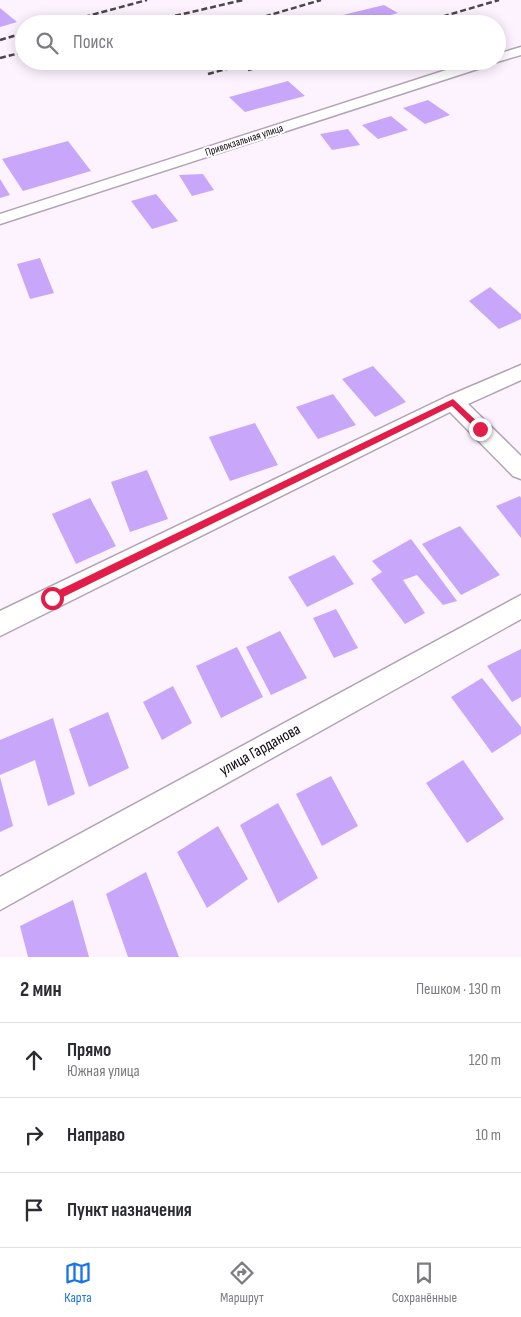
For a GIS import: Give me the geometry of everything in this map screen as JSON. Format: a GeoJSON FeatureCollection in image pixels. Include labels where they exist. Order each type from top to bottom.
{"type":"FeatureCollection","features":[{"type":"Feature","properties":{"kind":"street"},"geometry":{"type":"LineString","coordinates":[[506,55],[521,51]]}},
{"type":"Feature","properties":{"kind":"street","name":"Привокзальная улица"},"geometry":{"type":"LineString","coordinates":[[0,219],[460,70]]}},
{"type":"Feature","properties":{"kind":"street"},"geometry":{"type":"LineString","coordinates":[[0,624],[453,402],[521,372]]}},
{"type":"Feature","properties":{"kind":"street"},"geometry":{"type":"LineString","coordinates":[[453,402],[521,470]]}},
{"type":"Feature","properties":{"kind":"street","name":"улица Гарданова"},"geometry":{"type":"LineString","coordinates":[[0,894],[521,606]]}},
{"type":"Feature","properties":{"kind":"building"},"geometry":{"type":"Polygon","coordinates":[[[384,5],[398,13],[391,15],[343,15],[384,5]]]}},
{"type":"Feature","properties":{"kind":"building"},"geometry":{"type":"Polygon","coordinates":[[[0,8],[15,20],[15,23],[0,27],[0,8]]]}},
{"type":"Feature","properties":{"kind":"building"},"geometry":{"type":"Polygon","coordinates":[[[288,81],[305,96],[245,112],[229,97],[288,81]]]}},
{"type":"Feature","properties":{"kind":"building"},"geometry":{"type":"Polygon","coordinates":[[[428,100],[450,115],[425,124],[403,108],[428,100]]]}},
{"type":"Feature","properties":{"kind":"building"},"geometry":{"type":"Polygon","coordinates":[[[391,116],[408,130],[378,139],[362,125],[391,116]]]}},
{"type":"Feature","properties":{"kind":"building"},"geometry":{"type":"Polygon","coordinates":[[[348,129],[360,145],[332,150],[320,134],[348,129]]]}},
{"type":"Feature","properties":{"kind":"building"},"geometry":{"type":"Polygon","coordinates":[[[68,141],[91,171],[23,191],[2,159],[68,141]]]}},
{"type":"Feature","properties":{"kind":"building"},"geometry":{"type":"Polygon","coordinates":[[[203,174],[214,190],[192,196],[179,175],[203,174]]]}},
{"type":"Feature","properties":{"kind":"building"},"geometry":{"type":"Polygon","coordinates":[[[0,179],[10,195],[0,198],[0,179]]]}},
{"type":"Feature","properties":{"kind":"building"},"geometry":{"type":"Polygon","coordinates":[[[156,194],[178,221],[152,229],[131,201],[156,194]]]}},
{"type":"Feature","properties":{"kind":"building"},"geometry":{"type":"Polygon","coordinates":[[[40,258],[54,293],[30,299],[17,264],[40,258]]]}},
{"type":"Feature","properties":{"kind":"building"},"geometry":{"type":"Polygon","coordinates":[[[490,287],[521,314],[521,319],[499,329],[469,301],[490,287]]]}},
{"type":"Feature","properties":{"kind":"building"},"geometry":{"type":"Polygon","coordinates":[[[373,366],[406,402],[375,417],[342,379],[373,366]]]}},
{"type":"Feature","properties":{"kind":"building"},"geometry":{"type":"Polygon","coordinates":[[[333,394],[356,425],[318,439],[296,407],[333,394]]]}},
{"type":"Feature","properties":{"kind":"building"},"geometry":{"type":"Polygon","coordinates":[[[255,423],[278,465],[230,481],[209,437],[255,423]]]}},
{"type":"Feature","properties":{"kind":"building"},"geometry":{"type":"Polygon","coordinates":[[[147,470],[168,519],[130,532],[111,482],[147,470]]]}},
{"type":"Feature","properties":{"kind":"building"},"geometry":{"type":"Polygon","coordinates":[[[520,496],[521,498],[521,538],[496,506],[520,496]]]}},
{"type":"Feature","properties":{"kind":"building"},"geometry":{"type":"Polygon","coordinates":[[[90,498],[116,546],[76,564],[52,514],[90,498]]]}},
{"type":"Feature","properties":{"kind":"building"},"geometry":{"type":"Polygon","coordinates":[[[460,526],[500,575],[461,595],[422,544],[460,526]]]}},
{"type":"Feature","properties":{"kind":"building"},"geometry":{"type":"Polygon","coordinates":[[[411,539],[457,601],[443,605],[417,575],[403,580],[425,613],[405,624],[371,579],[382,572],[372,561],[411,539]]]}},
{"type":"Feature","properties":{"kind":"building"},"geometry":{"type":"Polygon","coordinates":[[[334,555],[354,584],[307,607],[288,577],[334,555]]]}},
{"type":"Feature","properties":{"kind":"building"},"geometry":{"type":"Polygon","coordinates":[[[336,609],[358,648],[334,658],[313,618],[336,609]]]}},
{"type":"Feature","properties":{"kind":"building"},"geometry":{"type":"Polygon","coordinates":[[[280,631],[307,678],[271,695],[246,647],[280,631]]]}},
{"type":"Feature","properties":{"kind":"building"},"geometry":{"type":"Polygon","coordinates":[[[237,647],[263,697],[221,718],[196,666],[237,647]]]}},
{"type":"Feature","properties":{"kind":"building"},"geometry":{"type":"Polygon","coordinates":[[[521,649],[521,697],[512,702],[487,666],[521,649]]]}},
{"type":"Feature","properties":{"kind":"building"},"geometry":{"type":"Polygon","coordinates":[[[482,678],[521,727],[521,734],[492,753],[451,697],[482,678]]]}},
{"type":"Feature","properties":{"kind":"building"},"geometry":{"type":"Polygon","coordinates":[[[173,686],[192,723],[162,740],[143,702],[173,686]]]}},
{"type":"Feature","properties":{"kind":"building"},"geometry":{"type":"Polygon","coordinates":[[[108,712],[129,768],[89,787],[69,729],[108,712]]]}},
{"type":"Feature","properties":{"kind":"building"},"geometry":{"type":"Polygon","coordinates":[[[53,718],[75,794],[48,806],[35,760],[0,775],[0,740],[53,718]]]}},
{"type":"Feature","properties":{"kind":"building"},"geometry":{"type":"Polygon","coordinates":[[[463,760],[504,819],[467,843],[426,783],[463,760]]]}},
{"type":"Feature","properties":{"kind":"building"},"geometry":{"type":"Polygon","coordinates":[[[331,776],[358,826],[322,846],[296,794],[331,776]]]}},
{"type":"Feature","properties":{"kind":"building"},"geometry":{"type":"Polygon","coordinates":[[[0,777],[13,826],[0,832],[0,777]]]}},
{"type":"Feature","properties":{"kind":"building"},"geometry":{"type":"Polygon","coordinates":[[[278,803],[318,878],[278,903],[240,825],[278,803]]]}},
{"type":"Feature","properties":{"kind":"building"},"geometry":{"type":"Polygon","coordinates":[[[218,826],[248,879],[207,908],[177,852],[218,826]]]}},
{"type":"Feature","properties":{"kind":"building"},"geometry":{"type":"Polygon","coordinates":[[[146,872],[179,957],[128,957],[106,894],[146,872]]]}},
{"type":"Feature","properties":{"kind":"building"},"geometry":{"type":"Polygon","coordinates":[[[73,900],[89,957],[28,957],[20,926],[73,900]]]}},
{"type":"Feature","properties":{"kind":"railway"},"geometry":{"type":"LineString","coordinates":[[91,15],[147,0]]}},
{"type":"Feature","properties":{"kind":"railway"},"geometry":{"type":"LineString","coordinates":[[179,15],[243,0]]}},
{"type":"Feature","properties":{"kind":"railway"},"geometry":{"type":"LineString","coordinates":[[270,15],[321,0]]}},
{"type":"Feature","properties":{"kind":"railway"},"geometry":{"type":"LineString","coordinates":[[448,15],[499,0]]}},
{"type":"Feature","properties":{"kind":"railway"},"geometry":{"type":"LineString","coordinates":[[0,40],[15,36]]}},
{"type":"Feature","properties":{"kind":"railway"},"geometry":{"type":"LineString","coordinates":[[0,58],[15,54]]}},
{"type":"Feature","properties":{"kind":"railway"},"geometry":{"type":"LineString","coordinates":[[208,74],[223,70]]}},
{"type":"Feature","properties":{"kind":"route"},"geometry":{"type":"LineString","coordinates":[[52,598],[453,402],[480,429]]}}]}
